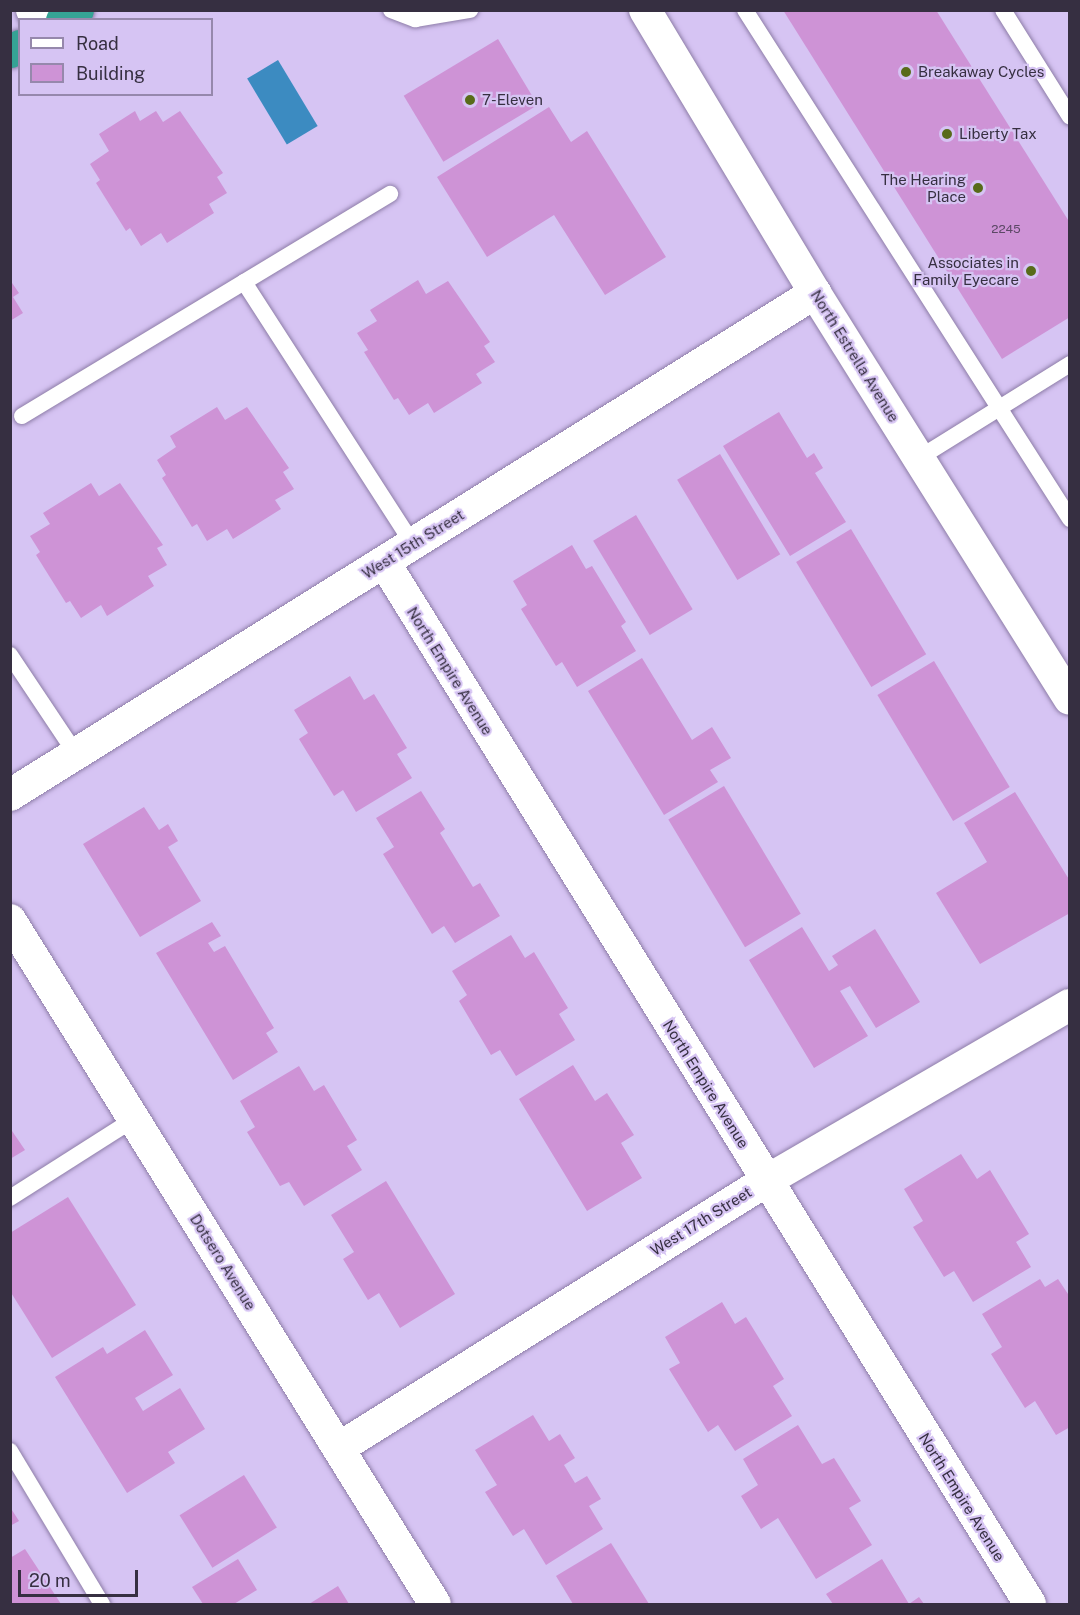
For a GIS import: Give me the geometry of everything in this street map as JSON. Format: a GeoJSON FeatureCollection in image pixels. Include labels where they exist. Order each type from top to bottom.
{"type":"FeatureCollection","features":[{"type":"Feature","properties":{"kind":"street","name":"North Estrella Avenue"},"geometry":{"type":"LineString","coordinates":[[645,10],[815,293],[1070,699]]}},
{"type":"Feature","properties":{"kind":"street","name":"West 15th Street"},"geometry":{"type":"LineString","coordinates":[[10,795],[815,293]]}},
{"type":"Feature","properties":{"kind":"street","name":"North Empire Avenue"},"geometry":{"type":"LineString","coordinates":[[384,562],[1030,1605]]}},
{"type":"Feature","properties":{"kind":"street","name":"Dotsero Avenue"},"geometry":{"type":"LineString","coordinates":[[10,920],[435,1605]]}},
{"type":"Feature","properties":{"kind":"street","name":"West 17th Street"},"geometry":{"type":"LineString","coordinates":[[339,1448],[766,1181],[1070,1005]]}},
{"type":"Feature","properties":{"kind":"lane"},"geometry":{"type":"LineString","coordinates":[[391,10],[415,19],[471,10]]}},
{"type":"Feature","properties":{"kind":"lane"},"geometry":{"type":"LineString","coordinates":[[745,10],[997,410],[1070,519]]}},
{"type":"Feature","properties":{"kind":"lane"},"geometry":{"type":"LineString","coordinates":[[1003,10],[1070,117]]}},
{"type":"Feature","properties":{"kind":"lane"},"geometry":{"type":"LineString","coordinates":[[22,416],[390,194]]}},
{"type":"Feature","properties":{"kind":"lane"},"geometry":{"type":"LineString","coordinates":[[244,282],[413,544]]}},
{"type":"Feature","properties":{"kind":"lane"},"geometry":{"type":"LineString","coordinates":[[918,458],[1070,364]]}},
{"type":"Feature","properties":{"kind":"lane"},"geometry":{"type":"LineString","coordinates":[[10,655],[76,754]]}},
{"type":"Feature","properties":{"kind":"lane"},"geometry":{"type":"LineString","coordinates":[[10,1198],[135,1119]]}},
{"type":"Feature","properties":{"kind":"lane"},"geometry":{"type":"LineString","coordinates":[[10,1451],[102,1605]]}},
{"type":"Feature","properties":{"kind":"water"},"geometry":{"type":"Polygon","coordinates":[[[278,60],[318,126],[287,145],[247,79],[278,60]]]}},
{"type":"Feature","properties":{"kind":"building"},"geometry":{"type":"Polygon","coordinates":[[[783,10],[936,10],[1070,223],[1070,317],[1002,359],[783,10]]]}},
{"type":"Feature","properties":{"kind":"building","name":"7-Eleven"},"geometry":{"type":"Polygon","coordinates":[[[498,39],[538,105],[443,162],[404,96],[498,39]]]}},
{"type":"Feature","properties":{"kind":"building"},"geometry":{"type":"Polygon","coordinates":[[[549,107],[571,142],[587,131],[666,257],[605,295],[554,215],[487,257],[437,177],[549,107]]]}},
{"type":"Feature","properties":{"kind":"building"},"geometry":{"type":"Polygon","coordinates":[[[135,111],[140,121],[156,111],[163,122],[180,111],[223,173],[217,177],[227,193],[209,204],[214,213],[167,243],[161,233],[141,246],[130,228],[126,231],[96,183],[100,180],[90,164],[109,151],[99,134],[135,111]]]}},
{"type":"Feature","properties":{"kind":"building"},"geometry":{"type":"Polygon","coordinates":[[[10,280],[19,293],[13,297],[23,313],[10,321],[10,280]]]}},
{"type":"Feature","properties":{"kind":"building"},"geometry":{"type":"Polygon","coordinates":[[[418,280],[426,294],[448,281],[490,342],[484,346],[495,362],[476,374],[482,383],[434,413],[428,403],[409,415],[398,398],[394,400],[364,352],[368,350],[357,333],[377,321],[370,310],[418,280]]]}},
{"type":"Feature","properties":{"kind":"building"},"geometry":{"type":"Polygon","coordinates":[[[217,407],[225,420],[247,407],[289,468],[283,472],[294,489],[275,500],[281,509],[233,539],[227,529],[207,541],[197,524],[192,527],[162,478],[166,475],[157,460],[176,447],[170,436],[217,407]]]}},
{"type":"Feature","properties":{"kind":"building"},"geometry":{"type":"Polygon","coordinates":[[[779,412],[807,458],[814,453],[823,468],[815,473],[846,522],[790,556],[723,446],[779,412]]]}},
{"type":"Feature","properties":{"kind":"building"},"geometry":{"type":"Polygon","coordinates":[[[720,454],[780,554],[737,580],[677,480],[720,454]]]}},
{"type":"Feature","properties":{"kind":"building"},"geometry":{"type":"Polygon","coordinates":[[[91,483],[99,496],[120,483],[163,545],[157,548],[167,565],[148,576],[154,586],[107,616],[101,605],[81,618],[70,601],[66,603],[36,555],[40,552],[30,536],[50,524],[43,513],[91,483]]]}},
{"type":"Feature","properties":{"kind":"building"},"geometry":{"type":"Polygon","coordinates":[[[636,515],[693,609],[650,635],[593,541],[636,515]]]}},
{"type":"Feature","properties":{"kind":"building"},"geometry":{"type":"Polygon","coordinates":[[[851,529],[926,654],[871,687],[796,562],[851,529]]]}},
{"type":"Feature","properties":{"kind":"building"},"geometry":{"type":"Polygon","coordinates":[[[572,545],[586,569],[592,566],[626,622],[621,626],[636,651],[577,687],[562,662],[556,666],[521,609],[527,605],[513,581],[572,545]]]}},
{"type":"Feature","properties":{"kind":"building"},"geometry":{"type":"Polygon","coordinates":[[[642,658],[692,740],[712,727],[731,758],[710,770],[718,782],[664,815],[588,691],[642,658]]]}},
{"type":"Feature","properties":{"kind":"building"},"geometry":{"type":"Polygon","coordinates":[[[934,661],[1010,787],[953,821],[877,695],[934,661]]]}},
{"type":"Feature","properties":{"kind":"building"},"geometry":{"type":"Polygon","coordinates":[[[350,676],[364,700],[374,694],[407,748],[397,754],[412,778],[356,812],[343,790],[334,796],[299,739],[308,733],[294,710],[350,676]]]}},
{"type":"Feature","properties":{"kind":"building"},"geometry":{"type":"Polygon","coordinates":[[[724,786],[801,914],[745,947],[668,819],[724,786]]]}},
{"type":"Feature","properties":{"kind":"building"},"geometry":{"type":"Polygon","coordinates":[[[421,791],[445,829],[440,833],[473,887],[480,883],[500,916],[455,943],[444,926],[432,934],[383,854],[394,847],[376,818],[421,791]]]}},
{"type":"Feature","properties":{"kind":"building"},"geometry":{"type":"Polygon","coordinates":[[[1015,792],[1070,881],[1070,913],[980,964],[936,893],[987,862],[964,823],[1015,792]]]}},
{"type":"Feature","properties":{"kind":"building"},"geometry":{"type":"Polygon","coordinates":[[[144,807],[159,830],[168,824],[178,841],[168,847],[201,901],[140,937],[83,844],[144,807]]]}},
{"type":"Feature","properties":{"kind":"building"},"geometry":{"type":"Polygon","coordinates":[[[212,922],[221,936],[208,943],[214,952],[225,946],[274,1028],[266,1033],[278,1052],[233,1080],[156,953],[212,922]]]}},
{"type":"Feature","properties":{"kind":"building"},"geometry":{"type":"Polygon","coordinates":[[[802,927],[829,971],[838,965],[832,956],[875,929],[920,1002],[876,1028],[850,986],[840,991],[868,1036],[814,1068],[749,960],[802,927]]]}},
{"type":"Feature","properties":{"kind":"building"},"geometry":{"type":"Polygon","coordinates":[[[511,935],[525,958],[534,952],[568,1008],[559,1014],[575,1040],[516,1076],[500,1050],[491,1055],[459,1001],[467,995],[452,971],[511,935]]]}},
{"type":"Feature","properties":{"kind":"building"},"geometry":{"type":"Polygon","coordinates":[[[573,1065],[595,1101],[607,1093],[634,1135],[621,1143],[642,1178],[587,1211],[519,1099],[573,1065]]]}},
{"type":"Feature","properties":{"kind":"building"},"geometry":{"type":"Polygon","coordinates":[[[299,1066],[314,1091],[324,1085],[357,1140],[347,1146],[362,1170],[304,1206],[289,1182],[280,1186],[247,1132],[255,1127],[240,1101],[299,1066]]]}},
{"type":"Feature","properties":{"kind":"building"},"geometry":{"type":"Polygon","coordinates":[[[10,1128],[25,1150],[10,1159],[10,1128]]]}},
{"type":"Feature","properties":{"kind":"building"},"geometry":{"type":"Polygon","coordinates":[[[961,1154],[977,1179],[990,1170],[1029,1234],[1016,1242],[1031,1267],[973,1302],[954,1271],[944,1277],[913,1227],[923,1221],[904,1189],[961,1154]]]}},
{"type":"Feature","properties":{"kind":"building"},"geometry":{"type":"Polygon","coordinates":[[[386,1181],[455,1294],[400,1328],[379,1293],[368,1300],[343,1259],[354,1252],[331,1215],[386,1181]]]}},
{"type":"Feature","properties":{"kind":"building"},"geometry":{"type":"Polygon","coordinates":[[[68,1197],[136,1305],[52,1358],[10,1291],[10,1233],[68,1197]]]}},
{"type":"Feature","properties":{"kind":"building"},"geometry":{"type":"Polygon","coordinates":[[[1040,1279],[1045,1287],[1058,1279],[1070,1297],[1070,1427],[1056,1435],[1035,1401],[1025,1408],[991,1354],[1002,1347],[982,1314],[1040,1279]]]}},
{"type":"Feature","properties":{"kind":"building"},"geometry":{"type":"Polygon","coordinates":[[[722,1302],[735,1324],[746,1317],[784,1379],[773,1386],[792,1416],[735,1451],[718,1425],[708,1432],[669,1369],[680,1363],[665,1337],[722,1302]]]}},
{"type":"Feature","properties":{"kind":"building"},"geometry":{"type":"Polygon","coordinates":[[[145,1330],[173,1375],[135,1398],[143,1411],[180,1388],[205,1429],[168,1452],[175,1463],[127,1493],[55,1377],[103,1347],[107,1354],[145,1330]]]}},
{"type":"Feature","properties":{"kind":"building"},"geometry":{"type":"Polygon","coordinates":[[[533,1415],[549,1441],[560,1434],[575,1458],[564,1465],[575,1483],[587,1476],[601,1499],[589,1506],[603,1529],[546,1565],[524,1529],[513,1536],[485,1492],[497,1485],[475,1450],[533,1415]]]}},
{"type":"Feature","properties":{"kind":"building"},"geometry":{"type":"Polygon","coordinates":[[[798,1425],[822,1464],[834,1458],[861,1501],[849,1508],[872,1545],[816,1579],[778,1518],[761,1529],[741,1496],[758,1485],[743,1459],[798,1425]]]}},
{"type":"Feature","properties":{"kind":"building"},"geometry":{"type":"Polygon","coordinates":[[[244,1475],[277,1528],[212,1568],[180,1515],[244,1475]]]}},
{"type":"Feature","properties":{"kind":"building"},"geometry":{"type":"Polygon","coordinates":[[[10,1507],[19,1521],[10,1526],[10,1507]]]}},
{"type":"Feature","properties":{"kind":"building"},"geometry":{"type":"Polygon","coordinates":[[[611,1543],[649,1604],[573,1604],[556,1576],[611,1543]]]}},
{"type":"Feature","properties":{"kind":"building"},"geometry":{"type":"Polygon","coordinates":[[[25,1549],[61,1604],[10,1604],[10,1558],[25,1549]]]}},
{"type":"Feature","properties":{"kind":"building"},"geometry":{"type":"Polygon","coordinates":[[[238,1559],[257,1590],[234,1604],[203,1604],[192,1587],[238,1559]]]}},
{"type":"Feature","properties":{"kind":"building"},"geometry":{"type":"Polygon","coordinates":[[[882,1559],[909,1604],[833,1604],[826,1594],[882,1559]]]}},
{"type":"Feature","properties":{"kind":"building"},"geometry":{"type":"Polygon","coordinates":[[[338,1586],[349,1604],[309,1604],[338,1586]]]}},
{"type":"Feature","properties":{"kind":"building"},"geometry":{"type":"Polygon","coordinates":[[[919,1597],[924,1604],[909,1604],[919,1597]]]}},
{"type":"Feature","properties":{"kind":"place","name":"Breakaway Cycles"},"geometry":{"type":"Point","coordinates":[906,72]}},
{"type":"Feature","properties":{"kind":"place","name":"7-Eleven"},"geometry":{"type":"Point","coordinates":[470,100]}},
{"type":"Feature","properties":{"kind":"place","name":"Liberty Tax"},"geometry":{"type":"Point","coordinates":[947,134]}},
{"type":"Feature","properties":{"kind":"place","name":"The Hearing Place"},"geometry":{"type":"Point","coordinates":[978,188]}},
{"type":"Feature","properties":{"kind":"place","name":"Associates in Family Eyecare"},"geometry":{"type":"Point","coordinates":[1031,271]}}]}
